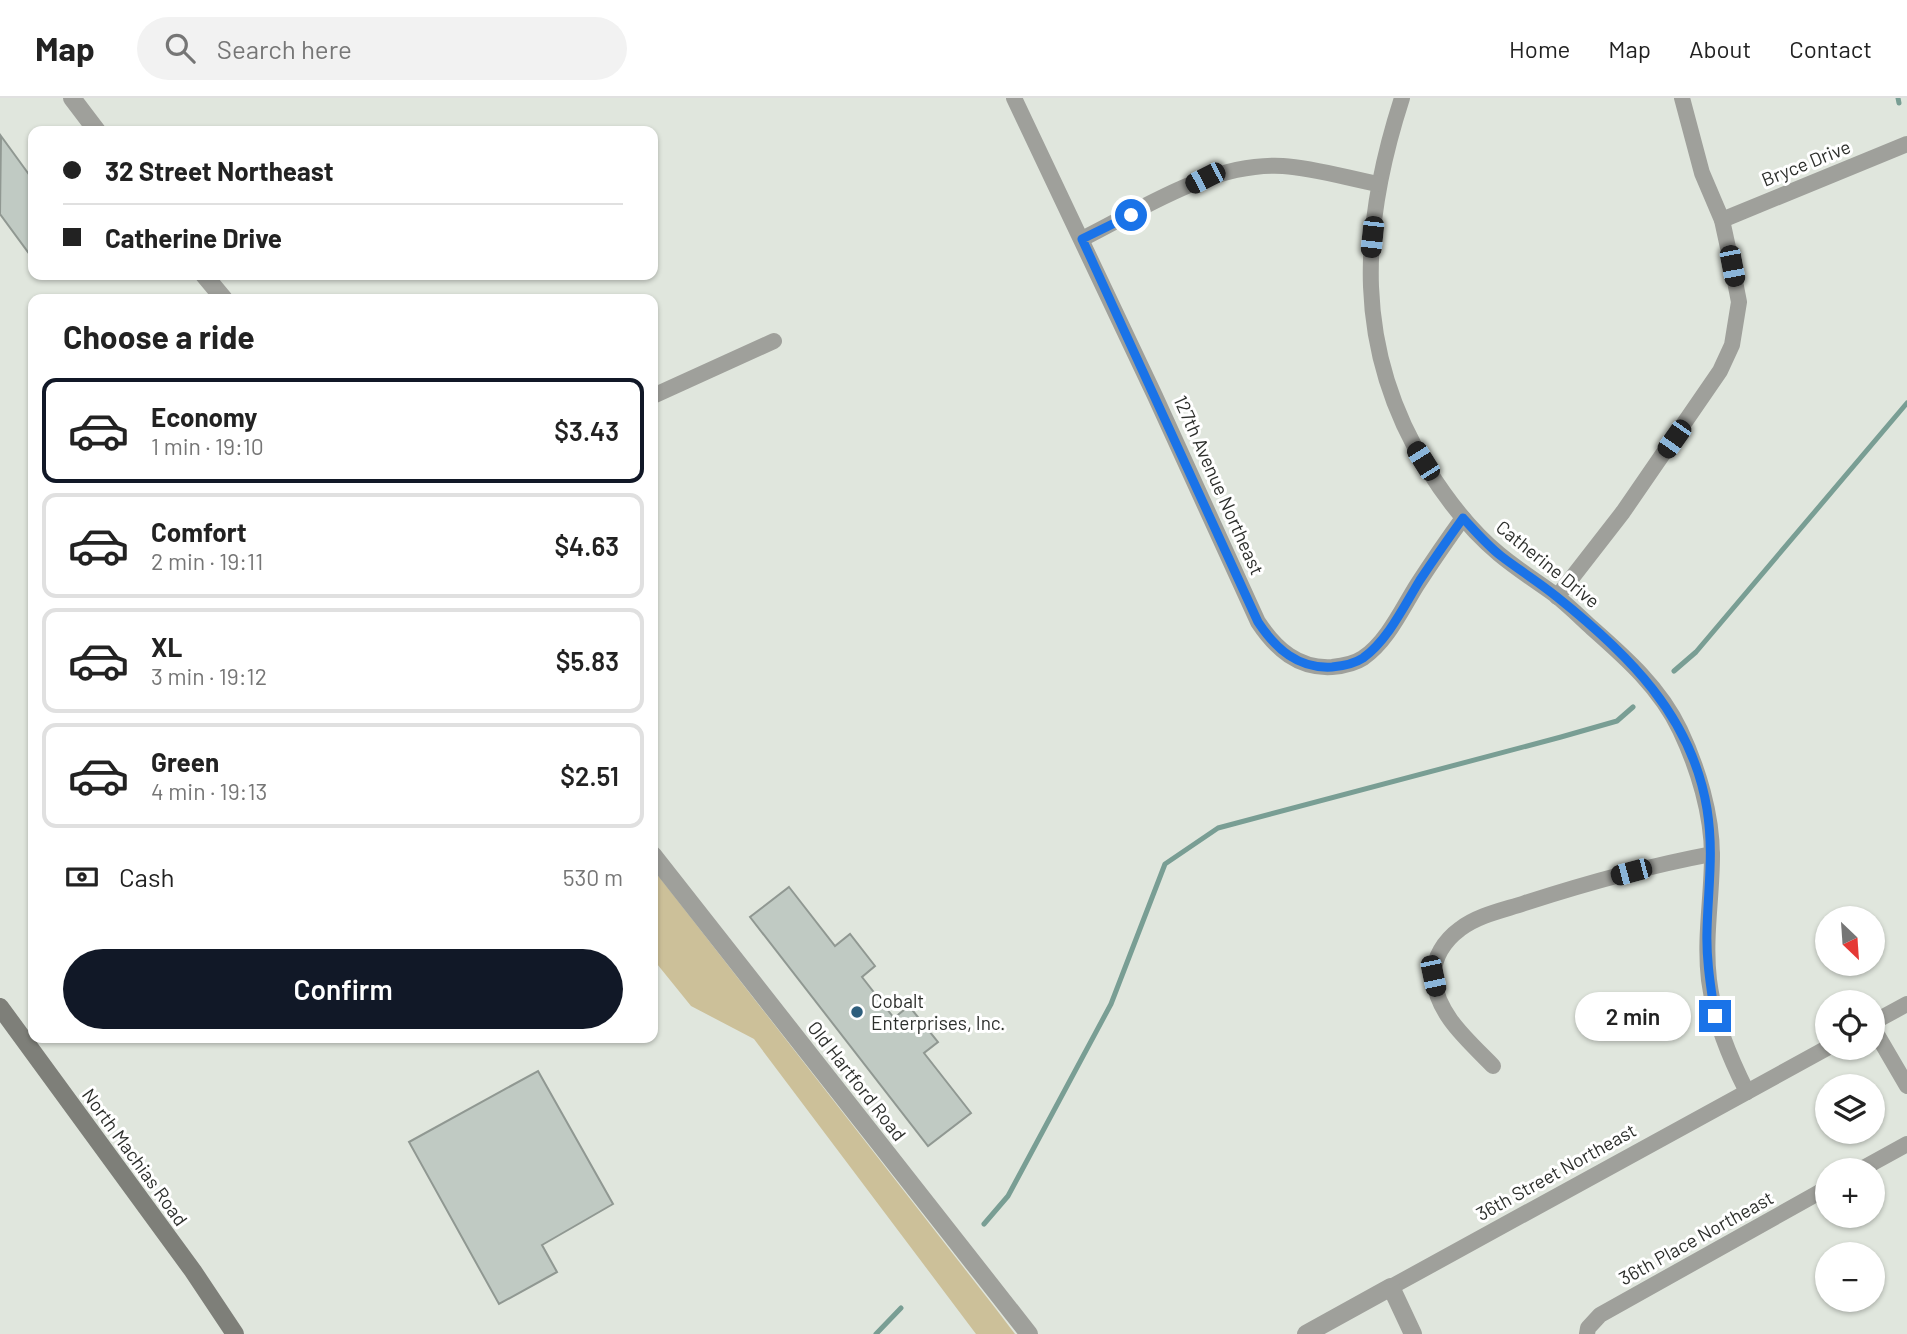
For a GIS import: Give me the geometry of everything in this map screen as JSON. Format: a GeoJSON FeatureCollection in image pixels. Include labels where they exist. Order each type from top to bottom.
{"type":"FeatureCollection","features":[{"type":"Feature","properties":{"kind":"main road","name":"North Machias Road"},"geometry":{"type":"LineString","coordinates":[[0,1007],[193,1271],[234,1334]]}},
{"type":"Feature","properties":{"kind":"street"},"geometry":{"type":"LineString","coordinates":[[72,98],[93,126]]}},
{"type":"Feature","properties":{"kind":"street","name":"127th Avenue Northeast"},"geometry":{"type":"LineString","coordinates":[[1014,98],[1082,239],[1258,622],[1284,653],[1319,668],[1345,666],[1362,659],[1391,626],[1435,556],[1463,518]]}},
{"type":"Feature","properties":{"kind":"street","name":"Catherine Drive"},"geometry":{"type":"LineString","coordinates":[[1402,98],[1378,184],[1370,263],[1371,314],[1392,400],[1413,445],[1443,493],[1463,518],[1500,555],[1558,597],[1637,668],[1662,699],[1680,729],[1706,806],[1712,854],[1707,934],[1709,979],[1715,1016],[1729,1056],[1746,1092]]}},
{"type":"Feature","properties":{"kind":"street"},"geometry":{"type":"LineString","coordinates":[[1558,597],[1623,512],[1720,371],[1732,345],[1739,302],[1722,220],[1702,173],[1682,98]]}},
{"type":"Feature","properties":{"kind":"street","name":"Bryce Drive"},"geometry":{"type":"LineString","coordinates":[[1722,220],[1907,144]]}},
{"type":"Feature","properties":{"kind":"street"},"geometry":{"type":"LineString","coordinates":[[1082,239],[1205,178],[1236,170],[1284,166],[1378,184]]}},
{"type":"Feature","properties":{"kind":"street"},"geometry":{"type":"LineString","coordinates":[[208,280],[220,294]]}},
{"type":"Feature","properties":{"kind":"street"},"geometry":{"type":"LineString","coordinates":[[658,394],[774,341]]}},
{"type":"Feature","properties":{"kind":"street"},"geometry":{"type":"LineString","coordinates":[[1493,1066],[1448,1016],[1438,997],[1433,976],[1437,956],[1448,939],[1462,927],[1511,908],[1654,865],[1712,854]]}},
{"type":"Feature","properties":{"kind":"street","name":"Old Hartford Road"},"geometry":{"type":"LineString","coordinates":[[658,861],[1029,1334]]}},
{"type":"Feature","properties":{"kind":"street"},"geometry":{"type":"LineString","coordinates":[[1885,1017],[1907,1004]]}},
{"type":"Feature","properties":{"kind":"street"},"geometry":{"type":"LineString","coordinates":[[1885,1047],[1907,1086]]}},
{"type":"Feature","properties":{"kind":"street","name":"36th Street Northeast"},"geometry":{"type":"LineString","coordinates":[[1306,1334],[1815,1055]]}},
{"type":"Feature","properties":{"kind":"street"},"geometry":{"type":"LineString","coordinates":[[1882,1158],[1907,1144]]}},
{"type":"Feature","properties":{"kind":"street","name":"36th Place Northeast"},"geometry":{"type":"LineString","coordinates":[[1588,1331],[1600,1315],[1815,1195]]}},
{"type":"Feature","properties":{"kind":"street"},"geometry":{"type":"LineString","coordinates":[[1391,1287],[1413,1334]]}},
{"type":"Feature","properties":{"kind":"shaded area"},"geometry":{"type":"Polygon","coordinates":[[[658,875],[1015,1334],[976,1334],[754,1039],[691,1006],[658,965],[658,875]]]}},
{"type":"Feature","properties":{"kind":"building"},"geometry":{"type":"Polygon","coordinates":[[[1,136],[28,173],[28,252],[0,214],[1,136]]]}},
{"type":"Feature","properties":{"kind":"building","name":"Cobalt Enterprises, Inc."},"geometry":{"type":"Polygon","coordinates":[[[789,887],[835,946],[850,934],[875,966],[862,977],[894,1018],[909,1006],[938,1042],[924,1053],[971,1113],[928,1146],[750,917],[789,887]]]}},
{"type":"Feature","properties":{"kind":"building"},"geometry":{"type":"Polygon","coordinates":[[[538,1071],[613,1204],[542,1245],[557,1272],[499,1304],[409,1142],[538,1071]]]}},
{"type":"Feature","properties":{"kind":"waterway"},"geometry":{"type":"LineString","coordinates":[[1898,98],[1899,103]]}},
{"type":"Feature","properties":{"kind":"waterway"},"geometry":{"type":"LineString","coordinates":[[1674,671],[1696,652],[1907,403]]}},
{"type":"Feature","properties":{"kind":"waterway"},"geometry":{"type":"LineString","coordinates":[[984,1224],[1008,1196],[1111,1004],[1165,864],[1218,828],[1617,721],[1633,707]]}},
{"type":"Feature","properties":{"kind":"waterway"},"geometry":{"type":"LineString","coordinates":[[876,1334],[901,1308]]}},
{"type":"Feature","properties":{"kind":"place","name":"Cobalt Enterprises, Inc."},"geometry":{"type":"Point","coordinates":[857,1012]}},
{"type":"Feature","properties":{"kind":"route"},"geometry":{"type":"LineString","coordinates":[[1131,215],[1082,239],[1258,622],[1284,653],[1319,668],[1345,666],[1362,659],[1391,626],[1435,556],[1463,518],[1500,555],[1558,597],[1637,668],[1662,699],[1680,729],[1706,806],[1712,854],[1707,934],[1709,979],[1715,1016]]}}]}
